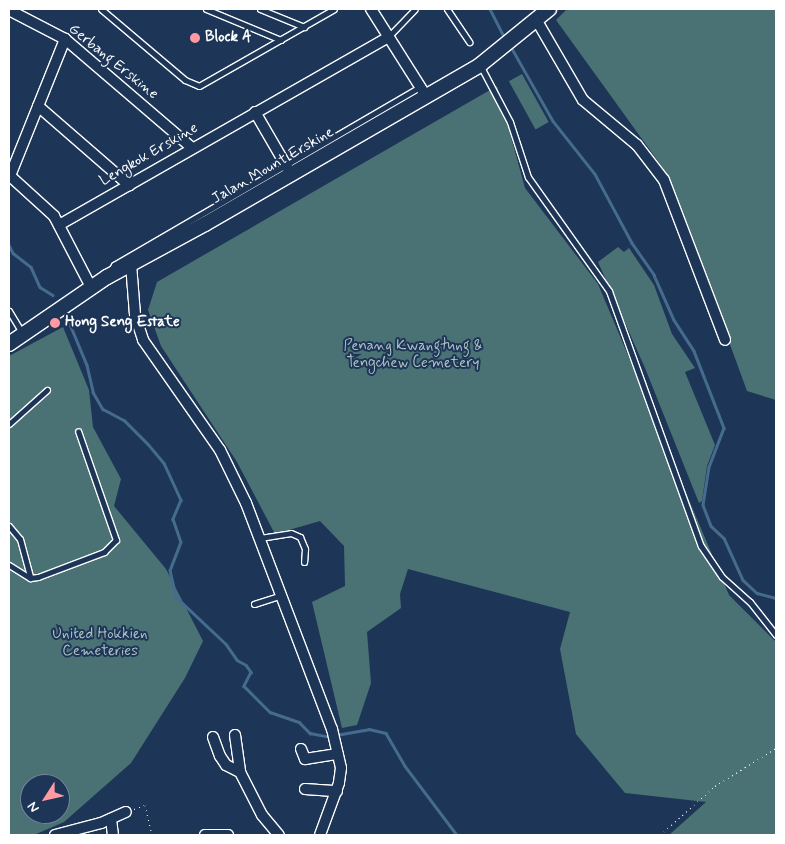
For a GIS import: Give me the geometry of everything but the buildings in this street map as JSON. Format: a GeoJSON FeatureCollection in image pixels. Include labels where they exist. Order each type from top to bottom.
{"type":"FeatureCollection","features":[{"type":"Feature","properties":{"kind":"main road","name":"Jalan Mount Erskine"},"geometry":{"type":"LineString","coordinates":[[9,344],[107,277],[423,91],[480,65],[516,39],[550,9]]}},
{"type":"Feature","properties":{"kind":"street"},"geometry":{"type":"LineString","coordinates":[[372,9],[423,91]]}},
{"type":"Feature","properties":{"kind":"street","name":"Gerbang Erskine"},"geometry":{"type":"LineString","coordinates":[[9,10],[65,39],[191,147]]}},
{"type":"Feature","properties":{"kind":"street"},"geometry":{"type":"LineString","coordinates":[[536,21],[583,100],[637,144],[664,180],[725,340]]}},
{"type":"Feature","properties":{"kind":"street","name":"Lengkok Erskine"},"geometry":{"type":"LineString","coordinates":[[58,224],[191,147],[389,37]]}},
{"type":"Feature","properties":{"kind":"street"},"geometry":{"type":"LineString","coordinates":[[65,39],[9,176],[52,214],[91,287]]}},
{"type":"Feature","properties":{"kind":"street"},"geometry":{"type":"LineString","coordinates":[[38,106],[129,184]]}},
{"type":"Feature","properties":{"kind":"street"},"geometry":{"type":"LineString","coordinates":[[256,112],[289,170]]}},
{"type":"Feature","properties":{"kind":"street"},"geometry":{"type":"LineString","coordinates":[[130,264],[135,316],[144,340],[220,450],[260,538],[283,595],[332,729],[340,768],[337,791],[325,833]]}},
{"type":"Feature","properties":{"kind":"street"},"geometry":{"type":"LineString","coordinates":[[235,735],[240,772],[262,815],[279,835]]}},
{"type":"Feature","properties":{"kind":"street"},"geometry":{"type":"LineString","coordinates":[[213,737],[226,765],[240,772]]}},
{"type":"Feature","properties":{"kind":"street"},"geometry":{"type":"LineString","coordinates":[[301,749],[305,759],[338,754]]}},
{"type":"Feature","properties":{"kind":"street"},"geometry":{"type":"LineString","coordinates":[[305,789],[337,791]]}},
{"type":"Feature","properties":{"kind":"street"},"geometry":{"type":"LineString","coordinates":[[60,835],[111,819],[126,812]]}},
{"type":"Feature","properties":{"kind":"street"},"geometry":{"type":"LineString","coordinates":[[111,819],[113,835]]}},
{"type":"Feature","properties":{"kind":"street"},"geometry":{"type":"LineString","coordinates":[[204,835],[228,835]]}},
{"type":"Feature","properties":{"kind":"lane"},"geometry":{"type":"LineString","coordinates":[[101,9],[185,80],[199,86],[334,9]]}},
{"type":"Feature","properties":{"kind":"lane"},"geometry":{"type":"LineString","coordinates":[[206,9],[281,40]]}},
{"type":"Feature","properties":{"kind":"lane"},"geometry":{"type":"LineString","coordinates":[[260,9],[304,27]]}},
{"type":"Feature","properties":{"kind":"lane"},"geometry":{"type":"LineString","coordinates":[[389,37],[415,9]]}},
{"type":"Feature","properties":{"kind":"lane"},"geometry":{"type":"LineString","coordinates":[[446,9],[468,42]]}},
{"type":"Feature","properties":{"kind":"lane"},"geometry":{"type":"LineString","coordinates":[[480,65],[510,122],[528,177],[608,291],[700,546],[722,577],[750,602],[776,635]]}},
{"type":"Feature","properties":{"kind":"lane"},"geometry":{"type":"LineString","coordinates":[[107,277],[114,265],[289,170]]}},
{"type":"Feature","properties":{"kind":"lane"},"geometry":{"type":"LineString","coordinates":[[9,311],[23,333]]}},
{"type":"Feature","properties":{"kind":"lane"},"geometry":{"type":"LineString","coordinates":[[9,424],[47,390]]}},
{"type":"Feature","properties":{"kind":"lane"},"geometry":{"type":"LineString","coordinates":[[9,565],[30,578],[56,572],[104,552],[116,540],[78,432]]}},
{"type":"Feature","properties":{"kind":"lane"},"geometry":{"type":"LineString","coordinates":[[9,526],[20,539],[30,578]]}},
{"type":"Feature","properties":{"kind":"lane"},"geometry":{"type":"LineString","coordinates":[[260,538],[292,532],[300,537],[305,550],[304,562]]}},
{"type":"Feature","properties":{"kind":"lane"},"geometry":{"type":"LineString","coordinates":[[254,604],[283,595]]}},
{"type":"Feature","properties":{"kind":"path"},"geometry":{"type":"LineString","coordinates":[[660,835],[715,786],[776,748]]}},
{"type":"Feature","properties":{"kind":"path"},"geometry":{"type":"LineString","coordinates":[[126,812],[145,805],[152,835]]}},
{"type":"Feature","properties":{"kind":"green space"},"geometry":{"type":"Polygon","coordinates":[[[567,9],[776,9],[776,400],[747,391],[668,175],[556,20],[567,9]]]}},
{"type":"Feature","properties":{"kind":"green space"},"geometry":{"type":"Polygon","coordinates":[[[522,74],[549,122],[536,129],[509,81],[522,74]]]}},
{"type":"Feature","properties":{"kind":"green space","name":"Penang Kwangtung & Tengchew Cemetery"},"geometry":{"type":"Polygon","coordinates":[[[497,86],[525,188],[598,284],[729,595],[776,642],[776,835],[669,835],[706,802],[625,793],[576,734],[560,649],[570,612],[408,569],[400,594],[401,608],[367,632],[371,683],[357,725],[342,728],[312,602],[345,586],[344,546],[320,521],[275,534],[237,462],[161,346],[148,310],[157,282],[497,86]]]}},
{"type":"Feature","properties":{"kind":"green space"},"geometry":{"type":"Polygon","coordinates":[[[618,247],[624,252],[629,248],[654,285],[672,334],[695,368],[685,372],[715,445],[707,466],[702,501],[699,503],[645,368],[598,262],[618,247]]]}},
{"type":"Feature","properties":{"kind":"green space","name":"United Hokkien Cemeteries"},"geometry":{"type":"Polygon","coordinates":[[[63,327],[89,390],[93,427],[121,479],[114,506],[166,569],[203,641],[185,678],[131,763],[70,817],[70,774],[20,774],[20,824],[59,824],[34,835],[9,835],[9,356],[63,327]]]}},
{"type":"Feature","properties":{"kind":"waterway"},"geometry":{"type":"LineString","coordinates":[[490,9],[505,39]]}},
{"type":"Feature","properties":{"kind":"waterway"},"geometry":{"type":"LineString","coordinates":[[510,45],[553,121],[595,174],[632,243],[654,275],[674,320],[694,351],[724,428],[709,467],[703,505],[711,526],[724,538],[743,580],[757,593],[776,598]]}},
{"type":"Feature","properties":{"kind":"waterway"},"geometry":{"type":"LineString","coordinates":[[9,245],[13,253],[31,267],[40,287],[53,295]]}},
{"type":"Feature","properties":{"kind":"waterway"},"geometry":{"type":"LineString","coordinates":[[67,317],[87,365],[93,392],[103,409],[124,420],[148,444],[164,463],[181,500],[173,519],[181,542],[170,570],[176,597],[226,644],[237,660],[246,665],[251,672],[244,686],[270,712],[299,722],[310,733],[331,737]]}},
{"type":"Feature","properties":{"kind":"waterway"},"geometry":{"type":"LineString","coordinates":[[336,735],[369,729],[386,733],[405,766],[457,835]]}},
{"type":"Feature","properties":{"kind":"place","name":"Block A"},"geometry":{"type":"Point","coordinates":[195,38]}},
{"type":"Feature","properties":{"kind":"place","name":"Hong Seng Estate"},"geometry":{"type":"Point","coordinates":[55,323]}}]}
